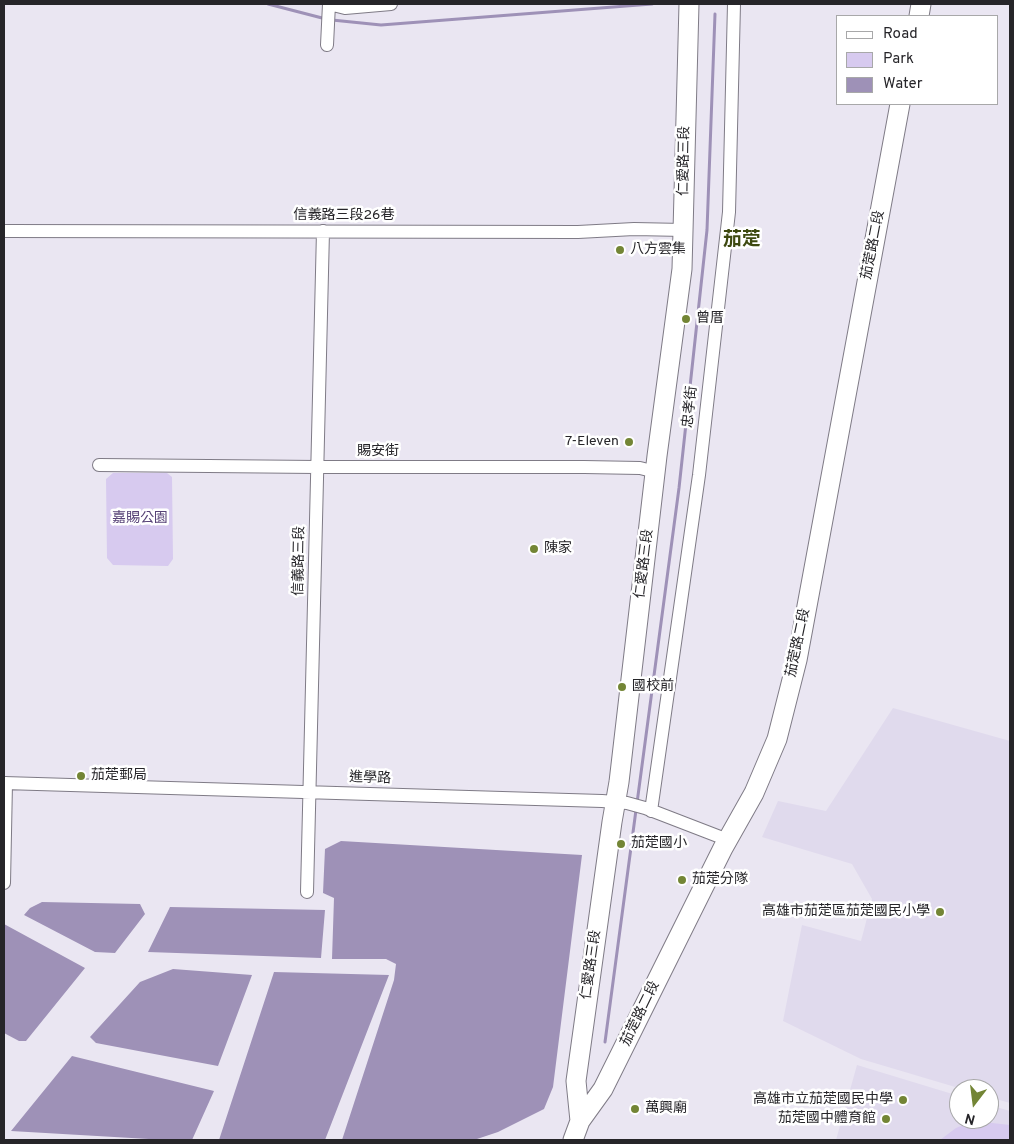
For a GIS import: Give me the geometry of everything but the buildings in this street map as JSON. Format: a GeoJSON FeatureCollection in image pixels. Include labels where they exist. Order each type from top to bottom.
{"type":"FeatureCollection","features":[{"type":"Feature","properties":{"kind":"street"},"geometry":{"type":"LineString","coordinates":[[327,45],[329,4],[345,8],[391,4]]}},
{"type":"Feature","properties":{"kind":"street","name":"仁愛路三段"},"geometry":{"type":"LineString","coordinates":[[580,1121],[576,1081],[621,803],[623,749],[682,269],[689,4]]}},
{"type":"Feature","properties":{"kind":"street","name":"忠孝街"},"geometry":{"type":"LineString","coordinates":[[648,809],[699,475],[729,212],[734,4]]}},
{"type":"Feature","properties":{"kind":"street","name":"茄萣路二段"},"geometry":{"type":"LineString","coordinates":[[573,1140],[580,1121],[603,1089],[728,840],[754,794],[777,739],[797,660],[900,105]]}},
{"type":"Feature","properties":{"kind":"street","name":"信義路三段26巷"},"geometry":{"type":"LineString","coordinates":[[4,231],[578,232],[634,229],[684,230]]}},
{"type":"Feature","properties":{"kind":"street","name":"信義路三段"},"geometry":{"type":"LineString","coordinates":[[307,892],[323,231]]}},
{"type":"Feature","properties":{"kind":"street","name":"賜安街"},"geometry":{"type":"LineString","coordinates":[[99,465],[640,468],[656,472]]}},
{"type":"Feature","properties":{"kind":"street"},"geometry":{"type":"LineString","coordinates":[[4,883],[5,783]]}},
{"type":"Feature","properties":{"kind":"street","name":"進學路"},"geometry":{"type":"LineString","coordinates":[[5,783],[621,803],[648,809],[728,840]]}},
{"type":"Feature","properties":{"kind":"shaded area","name":"高雄市茄萣區茄萣國民小學"},"geometry":{"type":"Polygon","coordinates":[[[893,708],[1010,741],[1010,1103],[999,1100],[999,1079],[949,1079],[949,1085],[861,1059],[783,1021],[802,925],[861,941],[872,899],[852,864],[762,837],[778,801],[826,811],[893,708]]]}},
{"type":"Feature","properties":{"kind":"shaded area","name":"高雄市立茄萣國民中學"},"geometry":{"type":"Polygon","coordinates":[[[857,1065],[949,1093],[949,1129],[999,1129],[999,1108],[1010,1111],[1010,1140],[836,1140],[857,1065]]]}},
{"type":"Feature","properties":{"kind":"green space","name":"嘉賜公園"},"geometry":{"type":"Polygon","coordinates":[[[113,473],[167,473],[172,477],[173,559],[168,566],[113,565],[107,558],[106,479],[113,473]]]}},
{"type":"Feature","properties":{"kind":"green space"},"geometry":{"type":"Polygon","coordinates":[[[999,1124],[1010,1125],[1010,1140],[940,1140],[955,1129],[999,1129],[999,1124]]]}},
{"type":"Feature","properties":{"kind":"water"},"geometry":{"type":"Polygon","coordinates":[[[341,841],[582,855],[553,1087],[544,1109],[498,1132],[474,1140],[342,1140],[394,980],[396,964],[386,959],[332,959],[334,898],[323,893],[325,849],[341,841]]]}},
{"type":"Feature","properties":{"kind":"water"},"geometry":{"type":"Polygon","coordinates":[[[42,902],[140,904],[145,914],[115,953],[95,952],[24,915],[30,908],[42,902]]]}},
{"type":"Feature","properties":{"kind":"water"},"geometry":{"type":"Polygon","coordinates":[[[170,907],[325,910],[321,958],[148,952],[170,907]]]}},
{"type":"Feature","properties":{"kind":"water"},"geometry":{"type":"Polygon","coordinates":[[[4,924],[85,968],[26,1041],[19,1041],[4,1033],[4,924]]]}},
{"type":"Feature","properties":{"kind":"water"},"geometry":{"type":"Polygon","coordinates":[[[173,969],[252,975],[218,1066],[96,1043],[90,1037],[140,982],[173,969]]]}},
{"type":"Feature","properties":{"kind":"water"},"geometry":{"type":"Polygon","coordinates":[[[274,972],[389,975],[325,1140],[219,1140],[274,972]]]}},
{"type":"Feature","properties":{"kind":"water"},"geometry":{"type":"Polygon","coordinates":[[[72,1056],[214,1091],[192,1140],[11,1131],[72,1056]]]}},
{"type":"Feature","properties":{"kind":"waterway"},"geometry":{"type":"LineString","coordinates":[[268,4],[326,19]]}},
{"type":"Feature","properties":{"kind":"waterway"},"geometry":{"type":"LineString","coordinates":[[332,20],[381,25],[652,4]]}},
{"type":"Feature","properties":{"kind":"waterway"},"geometry":{"type":"LineString","coordinates":[[637,803],[679,488],[707,230],[715,14]]}},
{"type":"Feature","properties":{"kind":"waterway"},"geometry":{"type":"LineString","coordinates":[[605,1042],[636,810]]}},
{"type":"Feature","properties":{"kind":"place","name":"八方雲集"},"geometry":{"type":"Point","coordinates":[620,250]}},
{"type":"Feature","properties":{"kind":"place","name":"曾厝"},"geometry":{"type":"Point","coordinates":[686,319]}},
{"type":"Feature","properties":{"kind":"place","name":"7-Eleven"},"geometry":{"type":"Point","coordinates":[629,442]}},
{"type":"Feature","properties":{"kind":"place","name":"陳家"},"geometry":{"type":"Point","coordinates":[534,549]}},
{"type":"Feature","properties":{"kind":"place","name":"國校前"},"geometry":{"type":"Point","coordinates":[622,687]}},
{"type":"Feature","properties":{"kind":"place","name":"茄萣郵局"},"geometry":{"type":"Point","coordinates":[81,776]}},
{"type":"Feature","properties":{"kind":"place","name":"茄萣國小"},"geometry":{"type":"Point","coordinates":[621,844]}},
{"type":"Feature","properties":{"kind":"place","name":"茄萣分隊"},"geometry":{"type":"Point","coordinates":[682,880]}},
{"type":"Feature","properties":{"kind":"place","name":"高雄市茄萣區茄萣國民小學"},"geometry":{"type":"Point","coordinates":[940,912]}},
{"type":"Feature","properties":{"kind":"place","name":"高雄市立茄萣國民中學"},"geometry":{"type":"Point","coordinates":[903,1100]}},
{"type":"Feature","properties":{"kind":"place","name":"萬興廟"},"geometry":{"type":"Point","coordinates":[635,1109]}},
{"type":"Feature","properties":{"kind":"place","name":"茄萣國中體育館"},"geometry":{"type":"Point","coordinates":[886,1119]}},
{"type":"Feature","properties":{"kind":"district","name":"茄萣"},"geometry":{"type":"Point","coordinates":[742,241]}}]}
